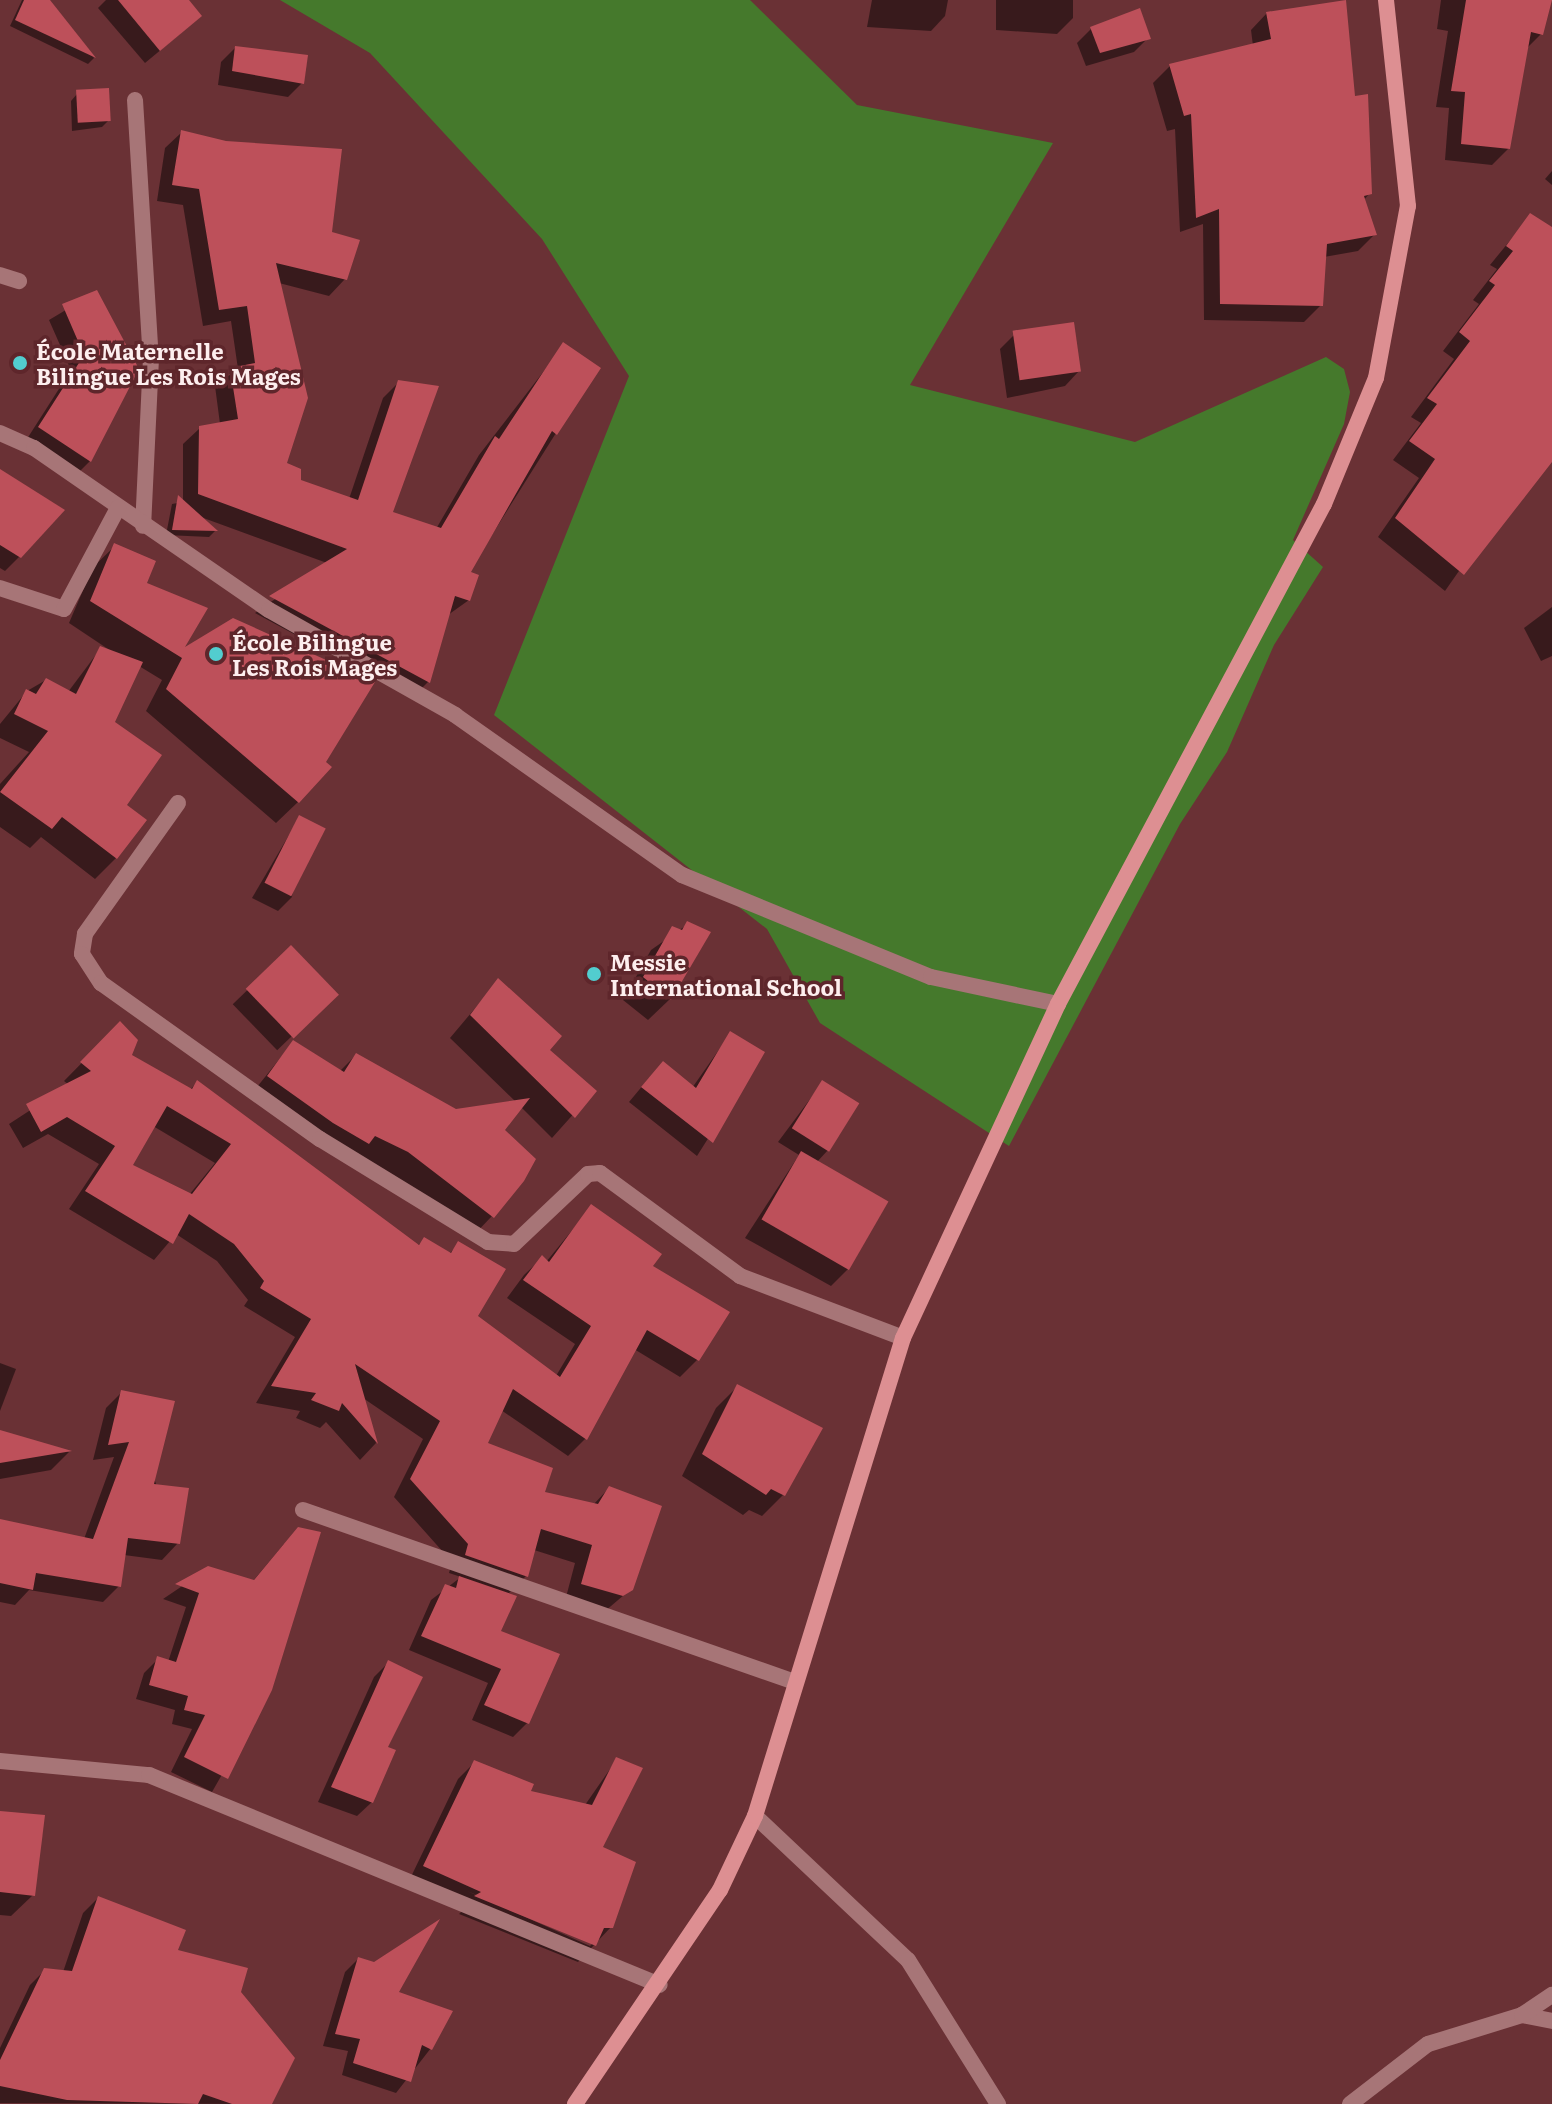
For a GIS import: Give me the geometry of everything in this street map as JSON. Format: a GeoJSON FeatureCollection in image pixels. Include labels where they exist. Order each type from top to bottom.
{"type":"FeatureCollection","features":[{"type":"Feature","properties":{"kind":"main road"},"geometry":{"type":"LineString","coordinates":[[575,2104],[660,1985],[720,1890],[755,1816],[903,1338],[1058,1004],[1324,504],[1376,378],[1408,206],[1386,0]]}},
{"type":"Feature","properties":{"kind":"street"},"geometry":{"type":"LineString","coordinates":[[135,100],[151,358],[143,526]]}},
{"type":"Feature","properties":{"kind":"street"},"geometry":{"type":"LineString","coordinates":[[0,275],[19,281]]}},
{"type":"Feature","properties":{"kind":"street"},"geometry":{"type":"LineString","coordinates":[[0,433],[269,610],[455,715],[682,875],[931,977],[1058,1004]]}},
{"type":"Feature","properties":{"kind":"street"},"geometry":{"type":"LineString","coordinates":[[0,588],[64,609],[118,508]]}},
{"type":"Feature","properties":{"kind":"street"},"geometry":{"type":"LineString","coordinates":[[178,803],[85,934],[82,954],[101,983],[320,1139],[488,1242],[514,1244],[588,1174],[600,1173],[740,1276],[903,1338]]}},
{"type":"Feature","properties":{"kind":"street"},"geometry":{"type":"LineString","coordinates":[[303,1510],[795,1682]]}},
{"type":"Feature","properties":{"kind":"street"},"geometry":{"type":"LineString","coordinates":[[0,1761],[149,1775],[660,1985]]}},
{"type":"Feature","properties":{"kind":"street"},"geometry":{"type":"LineString","coordinates":[[755,1816],[908,1960],[998,2104]]}},
{"type":"Feature","properties":{"kind":"street"},"geometry":{"type":"LineString","coordinates":[[1350,2104],[1428,2044],[1522,2015],[1552,1995]]}},
{"type":"Feature","properties":{"kind":"street"},"geometry":{"type":"LineString","coordinates":[[1522,2015],[1552,2021]]}},
{"type":"Feature","properties":{"kind":"green space"},"geometry":{"type":"Polygon","coordinates":[[[280,0],[750,0],[857,105],[1053,143],[910,385],[1135,442],[1326,357],[1344,369],[1350,392],[1344,424],[1293,540],[1323,567],[1274,645],[1227,752],[1180,824],[1009,1146],[820,1023],[767,929],[494,715],[629,376],[542,239],[370,53],[280,0]]]}},
{"type":"Feature","properties":{"kind":"building"},"geometry":{"type":"Polygon","coordinates":[[[24,0],[50,0],[96,58],[15,20],[24,0]]]}},
{"type":"Feature","properties":{"kind":"building"},"geometry":{"type":"Polygon","coordinates":[[[118,0],[189,0],[202,16],[160,51],[118,0]]]}},
{"type":"Feature","properties":{"kind":"building"},"geometry":{"type":"Polygon","coordinates":[[[1346,0],[1355,96],[1368,94],[1372,194],[1364,196],[1377,235],[1327,244],[1323,306],[1220,304],[1219,209],[1196,218],[1191,114],[1184,116],[1169,64],[1271,39],[1266,12],[1346,0]]]}},
{"type":"Feature","properties":{"kind":"building"},"geometry":{"type":"Polygon","coordinates":[[[1466,0],[1552,0],[1543,35],[1531,32],[1510,149],[1461,144],[1465,92],[1451,91],[1466,0]]]}},
{"type":"Feature","properties":{"kind":"building"},"geometry":{"type":"Polygon","coordinates":[[[1140,8],[1151,39],[1100,53],[1090,27],[1140,8]]]}},
{"type":"Feature","properties":{"kind":"building"},"geometry":{"type":"Polygon","coordinates":[[[235,46],[308,55],[304,84],[232,71],[235,46]]]}},
{"type":"Feature","properties":{"kind":"building"},"geometry":{"type":"Polygon","coordinates":[[[109,88],[111,121],[78,123],[76,90],[109,88]]]}},
{"type":"Feature","properties":{"kind":"building"},"geometry":{"type":"Polygon","coordinates":[[[181,130],[226,141],[342,149],[332,232],[360,240],[347,280],[276,263],[308,398],[287,463],[301,469],[301,480],[358,500],[398,380],[439,386],[393,512],[441,528],[495,436],[499,439],[563,342],[601,368],[557,435],[552,431],[471,572],[479,575],[470,601],[455,596],[430,683],[269,596],[347,549],[198,494],[199,426],[238,419],[230,368],[255,363],[247,306],[219,310],[199,189],[172,185],[181,130]]]}},
{"type":"Feature","properties":{"kind":"building"},"geometry":{"type":"Polygon","coordinates":[[[1530,213],[1552,227],[1552,462],[1464,575],[1395,518],[1435,459],[1409,441],[1437,404],[1427,398],[1470,341],[1459,332],[1495,285],[1489,281],[1513,251],[1506,246],[1530,213]]]}},
{"type":"Feature","properties":{"kind":"building"},"geometry":{"type":"Polygon","coordinates":[[[97,290],[139,369],[91,462],[38,427],[84,355],[62,304],[97,290]]]}},
{"type":"Feature","properties":{"kind":"building"},"geometry":{"type":"Polygon","coordinates":[[[1074,322],[1081,372],[1020,380],[1013,331],[1074,322]]]}},
{"type":"Feature","properties":{"kind":"building"},"geometry":{"type":"Polygon","coordinates":[[[0,469],[65,510],[21,558],[0,545],[0,469]]]}},
{"type":"Feature","properties":{"kind":"building"},"geometry":{"type":"Polygon","coordinates":[[[178,495],[218,531],[172,530],[178,495]]]}},
{"type":"Feature","properties":{"kind":"building","name":"École Bilingue Les Rois Mages"},"geometry":{"type":"Polygon","coordinates":[[[114,543],[156,561],[147,583],[208,608],[185,647],[233,618],[375,682],[326,762],[332,767],[299,803],[166,689],[182,658],[90,601],[114,543]]]}},
{"type":"Feature","properties":{"kind":"building"},"geometry":{"type":"Polygon","coordinates":[[[100,646],[143,662],[115,722],[162,755],[127,805],[147,820],[117,859],[62,817],[52,829],[0,792],[48,731],[14,714],[26,689],[36,694],[46,678],[76,694],[100,646]]]}},
{"type":"Feature","properties":{"kind":"building"},"geometry":{"type":"Polygon","coordinates":[[[299,815],[326,829],[291,896],[264,883],[299,815]]]}},
{"type":"Feature","properties":{"kind":"building"},"geometry":{"type":"Polygon","coordinates":[[[687,921],[711,932],[671,1000],[643,977],[672,926],[682,930],[687,921]]]}},
{"type":"Feature","properties":{"kind":"building"},"geometry":{"type":"Polygon","coordinates":[[[291,945],[339,995],[294,1038],[246,989],[291,945]]]}},
{"type":"Feature","properties":{"kind":"building"},"geometry":{"type":"Polygon","coordinates":[[[498,978],[562,1036],[550,1050],[597,1091],[575,1118],[470,1015],[498,978]]]}},
{"type":"Feature","properties":{"kind":"building"},"geometry":{"type":"Polygon","coordinates":[[[120,1021],[138,1040],[132,1055],[192,1089],[197,1080],[419,1245],[424,1237],[451,1253],[458,1241],[506,1269],[478,1316],[560,1377],[591,1326],[523,1280],[542,1255],[549,1262],[591,1204],[662,1254],[653,1266],[730,1312],[699,1361],[647,1330],[587,1440],[513,1389],[488,1443],[553,1468],[545,1492],[598,1504],[609,1486],[662,1506],[633,1590],[623,1596],[581,1584],[592,1545],[541,1529],[528,1577],[465,1555],[468,1544],[410,1479],[440,1421],[355,1364],[378,1444],[342,1403],[339,1411],[311,1400],[316,1393],[271,1386],[311,1319],[260,1288],[264,1281],[234,1244],[189,1214],[173,1244],[85,1191],[115,1146],[67,1117],[41,1132],[26,1104],[91,1071],[80,1062],[120,1021]],[[167,1106],[133,1165],[192,1194],[231,1144],[167,1106]]]}},
{"type":"Feature","properties":{"kind":"building"},"geometry":{"type":"Polygon","coordinates":[[[730,1031],[765,1052],[713,1143],[641,1087],[663,1061],[696,1088],[730,1031]]]}},
{"type":"Feature","properties":{"kind":"building"},"geometry":{"type":"Polygon","coordinates":[[[293,1040],[344,1072],[356,1053],[456,1109],[530,1098],[505,1130],[536,1159],[524,1181],[494,1218],[408,1152],[375,1136],[369,1144],[333,1123],[267,1076],[293,1040]]]}},
{"type":"Feature","properties":{"kind":"building"},"geometry":{"type":"Polygon","coordinates":[[[822,1080],[859,1103],[829,1152],[792,1128],[822,1080]]]}},
{"type":"Feature","properties":{"kind":"building"},"geometry":{"type":"Polygon","coordinates":[[[801,1151],[888,1202],[849,1270],[762,1219],[801,1151]]]}},
{"type":"Feature","properties":{"kind":"building"},"geometry":{"type":"Polygon","coordinates":[[[737,1384],[823,1428],[785,1496],[771,1489],[766,1495],[702,1454],[737,1384]]]}},
{"type":"Feature","properties":{"kind":"building"},"geometry":{"type":"Polygon","coordinates":[[[121,1390],[175,1401],[154,1484],[189,1488],[180,1544],[128,1538],[121,1587],[36,1573],[33,1590],[0,1583],[0,1519],[93,1539],[129,1442],[108,1445],[121,1390]]]}},
{"type":"Feature","properties":{"kind":"building"},"geometry":{"type":"Polygon","coordinates":[[[0,1430],[72,1451],[0,1463],[0,1430]]]}},
{"type":"Feature","properties":{"kind":"building"},"geometry":{"type":"Polygon","coordinates":[[[298,1527],[321,1532],[272,1690],[228,1779],[184,1757],[205,1715],[184,1710],[188,1696],[149,1685],[157,1656],[176,1662],[199,1593],[175,1584],[208,1566],[254,1580],[298,1527]]]}},
{"type":"Feature","properties":{"kind":"building"},"geometry":{"type":"Polygon","coordinates":[[[459,1576],[517,1596],[501,1631],[560,1654],[529,1724],[484,1705],[501,1669],[421,1636],[445,1584],[456,1588],[459,1576]]]}},
{"type":"Feature","properties":{"kind":"building"},"geometry":{"type":"Polygon","coordinates":[[[388,1660],[423,1677],[388,1747],[396,1750],[373,1803],[331,1787],[388,1660]]]}},
{"type":"Feature","properties":{"kind":"building"},"geometry":{"type":"Polygon","coordinates":[[[616,1757],[643,1768],[603,1847],[636,1862],[613,1928],[604,1928],[596,1946],[474,1896],[481,1892],[423,1866],[474,1760],[534,1784],[531,1791],[592,1805],[616,1757]]]}},
{"type":"Feature","properties":{"kind":"building"},"geometry":{"type":"Polygon","coordinates":[[[0,1811],[45,1815],[35,1896],[0,1892],[0,1811]]]}},
{"type":"Feature","properties":{"kind":"building"},"geometry":{"type":"Polygon","coordinates":[[[98,1896],[186,1930],[178,1950],[248,1968],[241,1992],[295,2058],[272,2104],[232,2104],[203,2094],[198,2104],[67,2100],[0,2086],[0,2060],[44,1968],[72,1971],[98,1896]]]}},
{"type":"Feature","properties":{"kind":"building"},"geometry":{"type":"Polygon","coordinates":[[[440,1919],[399,1992],[453,2011],[432,2050],[422,2045],[411,2082],[353,2063],[360,2039],[335,2034],[358,1957],[374,1962],[440,1919]]]}},
{"type":"Feature","properties":{"kind":"place","name":"École Maternelle Bilingue Les Rois Mages"},"geometry":{"type":"Point","coordinates":[20,363]}},
{"type":"Feature","properties":{"kind":"place","name":"École Bilingue Les Rois Mages"},"geometry":{"type":"Point","coordinates":[216,654]}},
{"type":"Feature","properties":{"kind":"place","name":"Messie International School"},"geometry":{"type":"Point","coordinates":[594,974]}}]}
